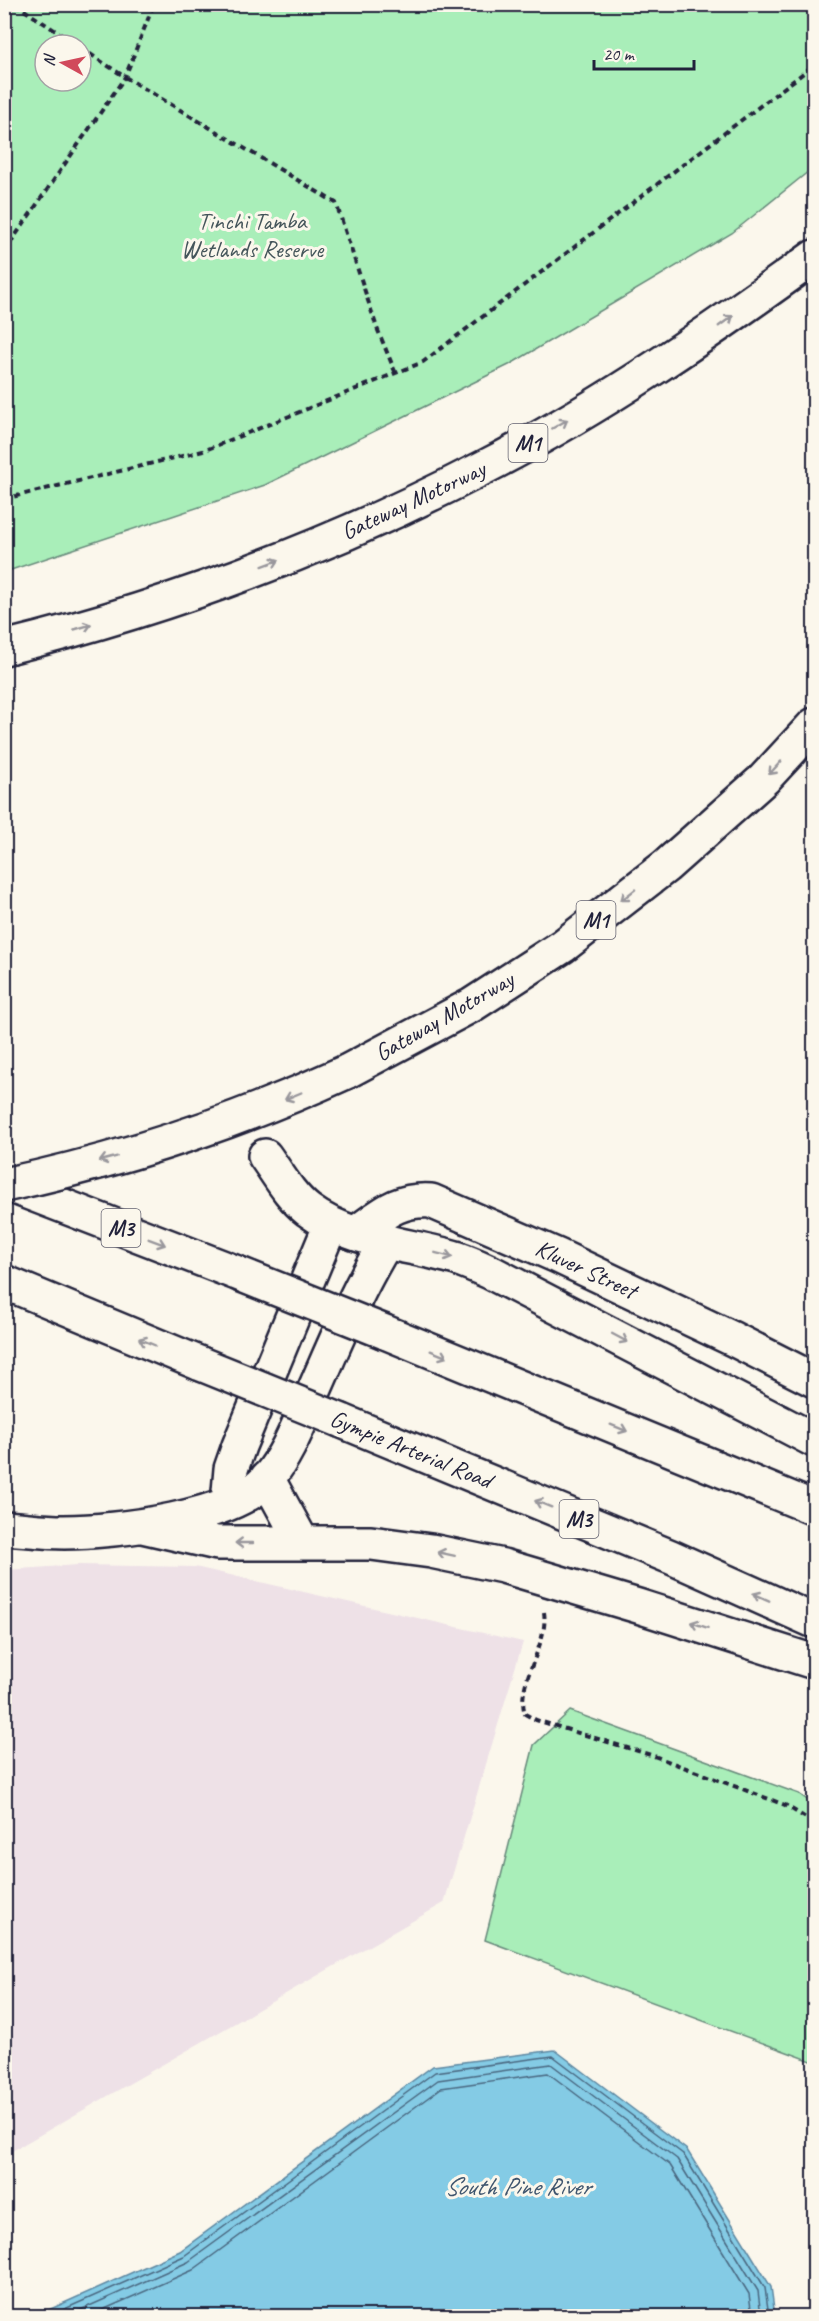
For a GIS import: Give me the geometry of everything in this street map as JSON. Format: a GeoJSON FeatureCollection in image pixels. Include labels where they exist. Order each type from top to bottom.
{"type":"FeatureCollection","features":[{"type":"Feature","properties":{"kind":"main road","name":"Gateway Motorway"},"geometry":{"type":"LineString","coordinates":[[16,645],[125,615],[287,557],[358,527],[485,467],[608,397],[704,336],[814,257]]}},
{"type":"Feature","properties":{"kind":"main road","name":"Gateway Motorway"},"geometry":{"type":"LineString","coordinates":[[4,1184],[113,1157],[240,1117],[346,1072],[472,1005],[562,946],[666,866],[764,779],[814,725]]}},
{"type":"Feature","properties":{"kind":"main road"},"geometry":{"type":"LineString","coordinates":[[265,1156],[291,1192],[308,1209],[344,1228],[457,1258],[490,1272],[814,1440]]}},
{"type":"Feature","properties":{"kind":"main road","name":"M3"},"geometry":{"type":"LineString","coordinates":[[4,1184],[385,1332],[814,1508]]}},
{"type":"Feature","properties":{"kind":"main road","name":"Kluver Street"},"geometry":{"type":"LineString","coordinates":[[344,1228],[401,1203],[417,1200],[431,1201],[453,1208],[569,1260],[814,1380]]}},
{"type":"Feature","properties":{"kind":"main road"},"geometry":{"type":"LineString","coordinates":[[228,1503],[231,1469],[239,1446],[344,1228]]}},
{"type":"Feature","properties":{"kind":"main road"},"geometry":{"type":"LineString","coordinates":[[4,1528],[64,1532],[142,1526],[228,1503],[249,1493],[267,1478],[290,1444],[365,1277],[387,1241]]}},
{"type":"Feature","properties":{"kind":"main road","name":"Gympie Arterial Road"},"geometry":{"type":"LineString","coordinates":[[4,1282],[671,1557],[814,1621]]}},
{"type":"Feature","properties":{"kind":"main road"},"geometry":{"type":"LineString","coordinates":[[267,1478],[302,1542]]}},
{"type":"Feature","properties":{"kind":"main road"},"geometry":{"type":"LineString","coordinates":[[142,1526],[217,1542],[371,1543],[431,1551],[503,1566],[814,1662]]}},
{"type":"Feature","properties":{"kind":"path"},"geometry":{"type":"LineString","coordinates":[[15,4],[58,33]]}},
{"type":"Feature","properties":{"kind":"path"},"geometry":{"type":"LineString","coordinates":[[4,252],[125,77],[154,4]]}},
{"type":"Feature","properties":{"kind":"path"},"geometry":{"type":"LineString","coordinates":[[93,56],[336,203],[377,328],[396,374]]}},
{"type":"Feature","properties":{"kind":"path"},"geometry":{"type":"LineString","coordinates":[[4,499],[203,451],[423,362],[814,65]]}},
{"type":"Feature","properties":{"kind":"path"},"geometry":{"type":"LineString","coordinates":[[541,1606],[544,1613],[543,1630],[524,1693],[525,1714],[536,1720],[654,1756],[785,1805],[814,1823]]}},
{"type":"Feature","properties":{"kind":"shaded area"},"geometry":{"type":"Polygon","coordinates":[[[78,1565],[195,1567],[523,1642],[444,1903],[5,2155],[5,1570],[78,1565]]]}},
{"type":"Feature","properties":{"kind":"green space","name":"Tinchi Tamba Wetlands Reserve"},"geometry":{"type":"Polygon","coordinates":[[[4,5],[814,5],[814,167],[732,233],[509,365],[265,485],[5,572],[4,5]]]}},
{"type":"Feature","properties":{"kind":"green space"},"geometry":{"type":"Polygon","coordinates":[[[570,1711],[799,1794],[814,1805],[814,2062],[485,1940],[534,1745],[570,1711]]]}},
{"type":"Feature","properties":{"kind":"water","name":"South Pine River"},"geometry":{"type":"Polygon","coordinates":[[[555,2050],[687,2150],[771,2287],[775,2316],[35,2316],[180,2251],[433,2066],[555,2050]]]}}]}
